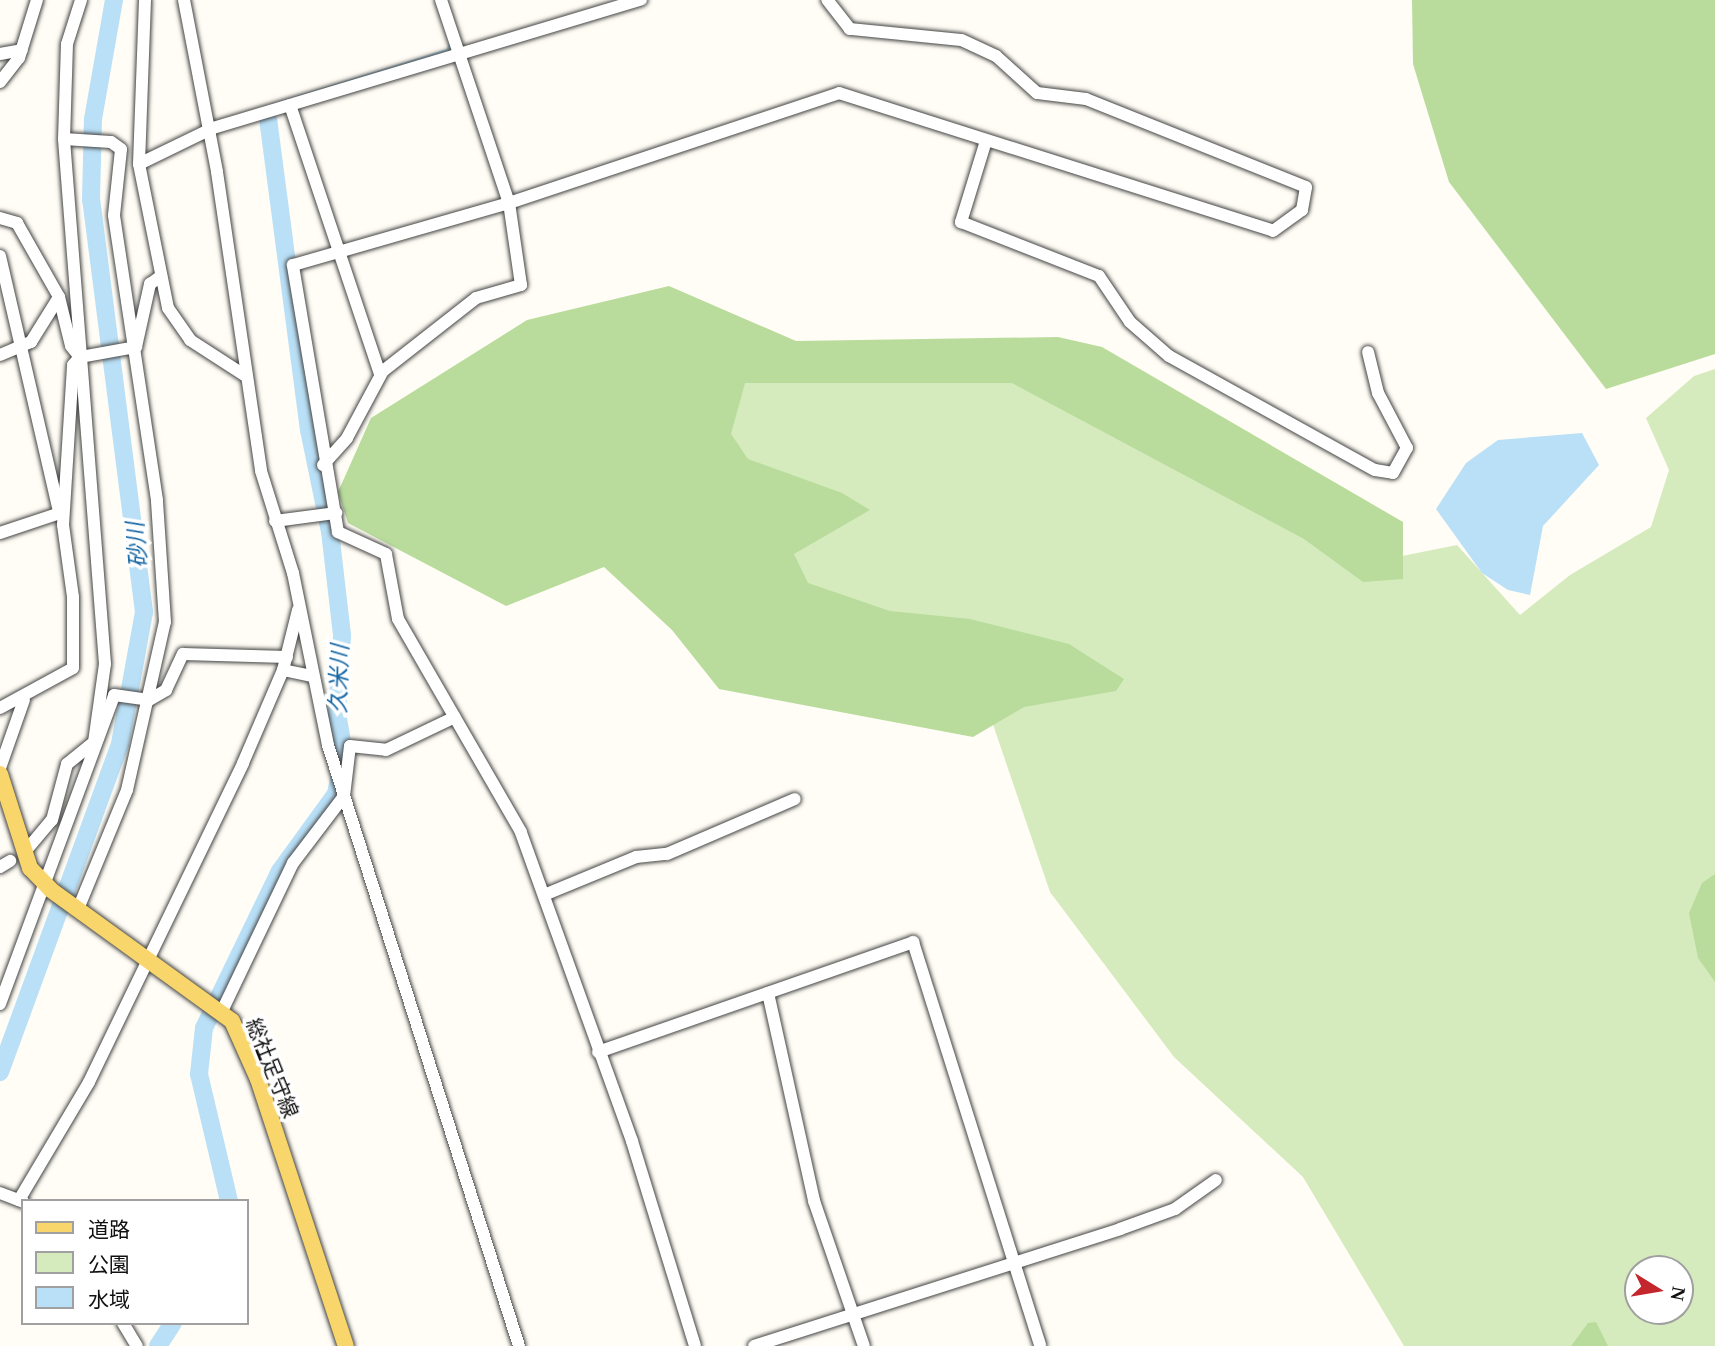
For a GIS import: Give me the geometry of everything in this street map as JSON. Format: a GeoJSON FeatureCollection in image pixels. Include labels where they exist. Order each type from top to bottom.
{"type":"FeatureCollection","features":[{"type":"Feature","properties":{"kind":"main road","name":"総社足守線"},"geometry":{"type":"LineString","coordinates":[[0,774],[20,849],[48,887],[217,1005],[258,1079],[346,1346]]}},
{"type":"Feature","properties":{"kind":"street"},"geometry":{"type":"LineString","coordinates":[[0,82],[22,50],[37,0]]}},
{"type":"Feature","properties":{"kind":"street"},"geometry":{"type":"LineString","coordinates":[[29,847],[52,820],[67,764],[94,741],[103,675],[103,592],[80,358],[64,139],[67,44],[81,0]]}},
{"type":"Feature","properties":{"kind":"street"},"geometry":{"type":"LineString","coordinates":[[145,0],[139,164],[161,276],[178,329],[244,375]]}},
{"type":"Feature","properties":{"kind":"street"},"geometry":{"type":"LineString","coordinates":[[184,0],[208,131],[244,375],[275,521],[299,606],[312,676],[342,790],[519,1346]]}},
{"type":"Feature","properties":{"kind":"street"},"geometry":{"type":"LineString","coordinates":[[323,465],[348,438],[380,374],[476,298],[521,285],[509,203],[441,0]]}},
{"type":"Feature","properties":{"kind":"street"},"geometry":{"type":"LineString","coordinates":[[139,164],[208,131],[641,0]]}},
{"type":"Feature","properties":{"kind":"street"},"geometry":{"type":"LineString","coordinates":[[695,1346],[632,1141],[521,832],[398,619],[386,554],[338,532],[330,514],[293,265],[509,203],[839,93],[985,144],[1273,231],[1302,210],[1306,187],[1086,99],[1037,93],[996,56],[961,40],[850,29],[827,0]]}},
{"type":"Feature","properties":{"kind":"street"},"geometry":{"type":"LineString","coordinates":[[0,54],[22,50]]}},
{"type":"Feature","properties":{"kind":"street"},"geometry":{"type":"LineString","coordinates":[[290,105],[380,374]]}},
{"type":"Feature","properties":{"kind":"street"},"geometry":{"type":"LineString","coordinates":[[64,139],[111,142],[121,149]]}},
{"type":"Feature","properties":{"kind":"street"},"geometry":{"type":"LineString","coordinates":[[985,144],[961,222],[1099,275],[1130,322],[1169,356],[1375,470],[1393,473],[1407,448],[1378,393],[1368,352]]}},
{"type":"Feature","properties":{"kind":"street"},"geometry":{"type":"LineString","coordinates":[[121,149],[122,176],[142,180]]}},
{"type":"Feature","properties":{"kind":"street"},"geometry":{"type":"LineString","coordinates":[[76,907],[127,790],[165,622],[164,573],[136,347],[114,215],[121,149]]}},
{"type":"Feature","properties":{"kind":"street"},"geometry":{"type":"LineString","coordinates":[[0,218],[17,223],[59,297],[71,346],[80,358]]}},
{"type":"Feature","properties":{"kind":"street"},"geometry":{"type":"LineString","coordinates":[[0,257],[24,346],[61,512],[76,654],[64,678],[24,700],[0,708]]}},
{"type":"Feature","properties":{"kind":"street"},"geometry":{"type":"LineString","coordinates":[[136,347],[150,284],[161,276]]}},
{"type":"Feature","properties":{"kind":"street"},"geometry":{"type":"LineString","coordinates":[[0,355],[24,346],[59,297]]}},
{"type":"Feature","properties":{"kind":"street"},"geometry":{"type":"LineString","coordinates":[[61,512],[73,365],[80,358],[136,347]]}},
{"type":"Feature","properties":{"kind":"street"},"geometry":{"type":"LineString","coordinates":[[0,533],[61,512]]}},
{"type":"Feature","properties":{"kind":"street"},"geometry":{"type":"LineString","coordinates":[[275,521],[330,514]]}},
{"type":"Feature","properties":{"kind":"street"},"geometry":{"type":"LineString","coordinates":[[22,1199],[89,1082],[285,664],[299,606]]}},
{"type":"Feature","properties":{"kind":"street"},"geometry":{"type":"LineString","coordinates":[[114,695],[149,700],[166,690],[183,654],[285,664],[312,676]]}},
{"type":"Feature","properties":{"kind":"street"},"geometry":{"type":"LineString","coordinates":[[103,675],[114,695]]}},
{"type":"Feature","properties":{"kind":"street"},"geometry":{"type":"LineString","coordinates":[[0,1004],[48,887],[94,741],[114,695]]}},
{"type":"Feature","properties":{"kind":"street"},"geometry":{"type":"LineString","coordinates":[[0,768],[24,700]]}},
{"type":"Feature","properties":{"kind":"street"},"geometry":{"type":"LineString","coordinates":[[217,1005],[293,863],[342,790],[350,747],[386,751],[455,717]]}},
{"type":"Feature","properties":{"kind":"street"},"geometry":{"type":"LineString","coordinates":[[544,895],[636,857],[667,854],[795,799]]}},
{"type":"Feature","properties":{"kind":"street"},"geometry":{"type":"LineString","coordinates":[[598,1052],[913,942],[1040,1346]]}},
{"type":"Feature","properties":{"kind":"street"},"geometry":{"type":"LineString","coordinates":[[768,993],[814,1201],[864,1346]]}},
{"type":"Feature","properties":{"kind":"street"},"geometry":{"type":"LineString","coordinates":[[754,1346],[1175,1209],[1216,1180]]}},
{"type":"Feature","properties":{"kind":"street"},"geometry":{"type":"LineString","coordinates":[[0,1193],[21,1201]]}},
{"type":"Feature","properties":{"kind":"street"},"geometry":{"type":"LineString","coordinates":[[124,1325],[137,1346]]}},
{"type":"Feature","properties":{"kind":"green space"},"geometry":{"type":"Polygon","coordinates":[[[1412,0],[1715,0],[1715,354],[1606,389],[1449,182],[1413,64],[1412,0]]]}},
{"type":"Feature","properties":{"kind":"green space"},"geometry":{"type":"Polygon","coordinates":[[[669,286],[796,341],[1058,337],[1102,347],[1403,522],[1403,579],[1363,582],[1304,539],[1012,383],[745,383],[731,434],[748,459],[842,493],[870,510],[794,554],[808,583],[890,611],[970,619],[1069,644],[1124,679],[1116,691],[1024,707],[973,737],[719,689],[672,630],[604,567],[506,606],[348,523],[338,492],[371,418],[527,320],[669,286]]]}},
{"type":"Feature","properties":{"kind":"green space"},"geometry":{"type":"Polygon","coordinates":[[[722,367],[1112,381],[1377,561],[1457,545],[1520,615],[1570,575],[1651,527],[1669,470],[1646,418],[1694,376],[1715,369],[1715,1346],[1404,1346],[1303,1177],[1174,1057],[1050,892],[967,648],[739,577],[722,367]]]}},
{"type":"Feature","properties":{"kind":"green space"},"geometry":{"type":"Polygon","coordinates":[[[1715,874],[1715,982],[1698,958],[1689,913],[1702,883],[1715,874]]]}},
{"type":"Feature","properties":{"kind":"green space"},"geometry":{"type":"Polygon","coordinates":[[[1596,1322],[1608,1346],[1571,1346],[1588,1323],[1596,1322]]]}},
{"type":"Feature","properties":{"kind":"water"},"geometry":{"type":"Polygon","coordinates":[[[1582,433],[1599,465],[1543,526],[1530,595],[1508,590],[1482,573],[1436,509],[1466,463],[1498,440],[1582,433]]]}},
{"type":"Feature","properties":{"kind":"waterway","name":"砂川"},"geometry":{"type":"LineString","coordinates":[[0,1072],[120,744],[144,612],[91,200],[93,119],[114,0]]}},
{"type":"Feature","properties":{"kind":"waterway"},"geometry":{"type":"LineString","coordinates":[[271,105],[447,50],[450,43]]}},
{"type":"Feature","properties":{"kind":"waterway","name":"久米川"},"geometry":{"type":"LineString","coordinates":[[229,1199],[199,1074],[204,1028],[280,871],[336,794],[344,753],[337,713],[342,635],[330,532],[309,430],[268,120]]}},
{"type":"Feature","properties":{"kind":"waterway","name":"久米川"},"geometry":{"type":"LineString","coordinates":[[158,1346],[172,1325]]}}]}
